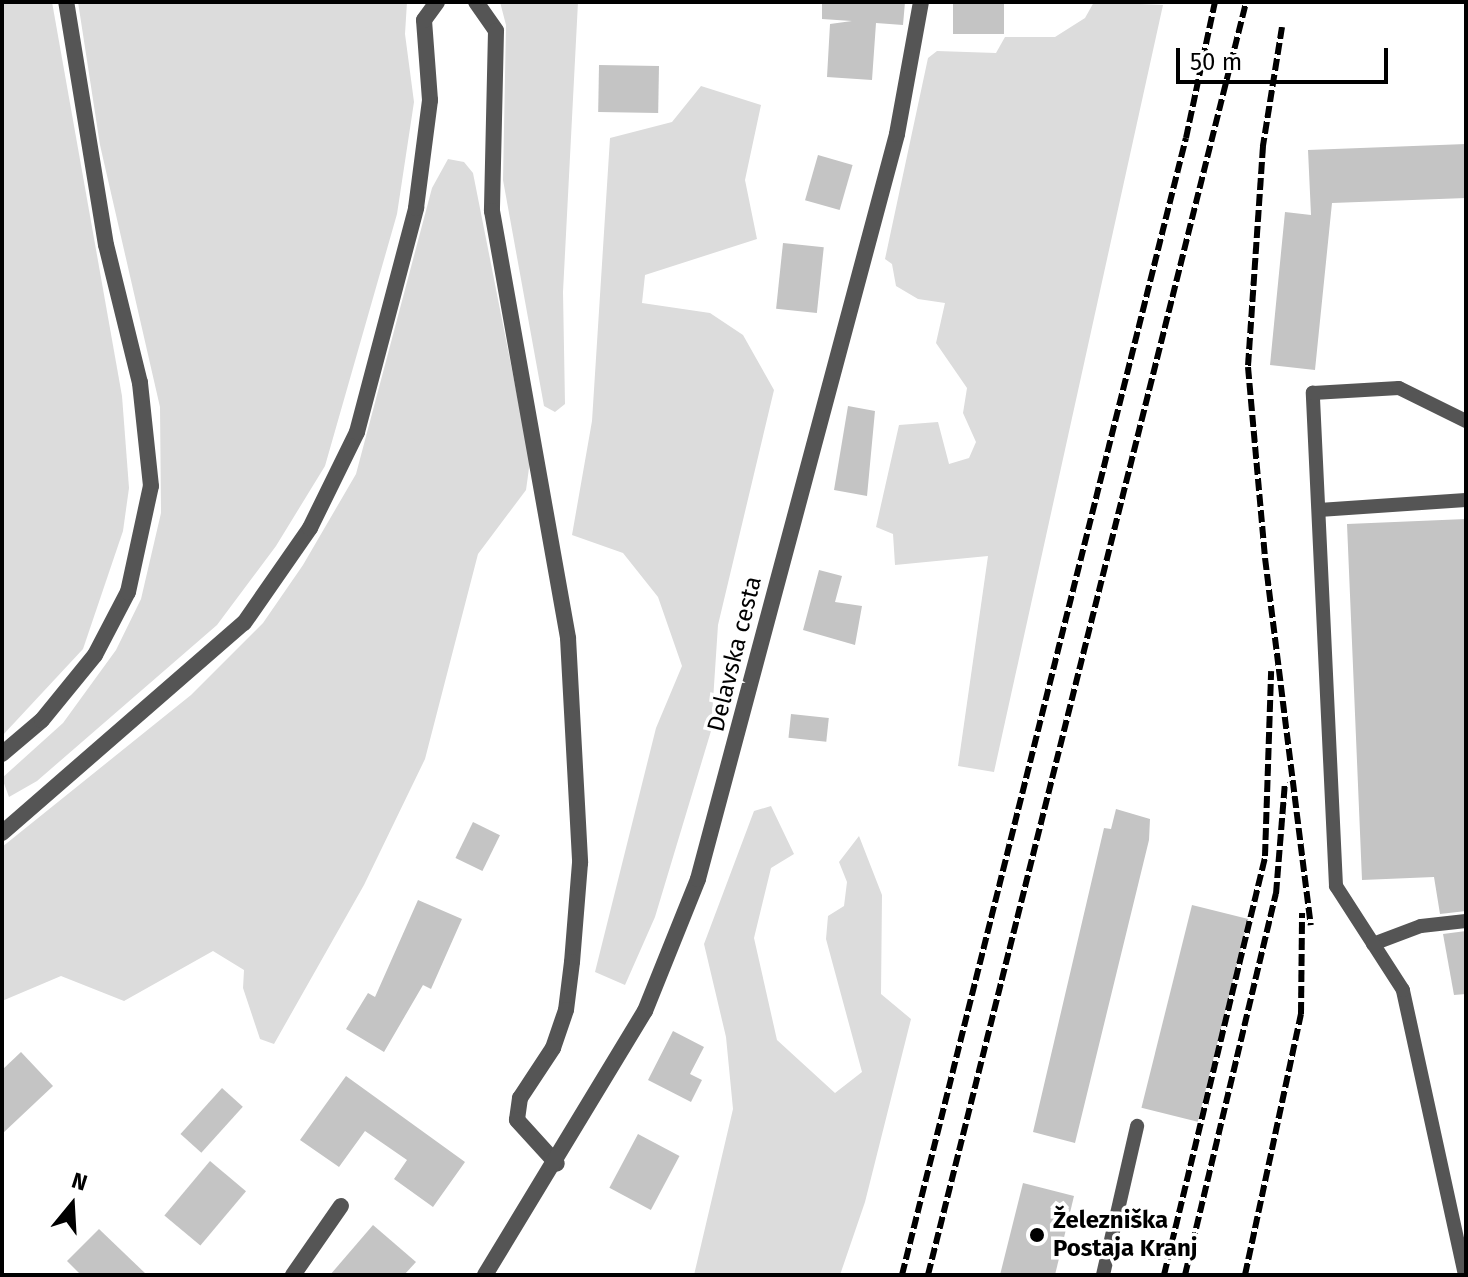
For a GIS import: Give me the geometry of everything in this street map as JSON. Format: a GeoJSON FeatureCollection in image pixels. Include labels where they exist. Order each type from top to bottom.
{"type":"FeatureCollection","features":[{"type":"Feature","properties":{"kind":"street"},"geometry":{"type":"LineString","coordinates":[[2,754],[42,720],[95,655],[128,592],[151,486],[140,383],[106,245],[66,2]]}},
{"type":"Feature","properties":{"kind":"street"},"geometry":{"type":"LineString","coordinates":[[2,833],[244,623],[310,528],[357,432],[416,208],[430,100],[424,20],[437,2]]}},
{"type":"Feature","properties":{"kind":"street"},"geometry":{"type":"LineString","coordinates":[[476,2],[496,31],[492,211],[521,348],[568,638],[580,863],[572,962],[566,1010],[553,1048],[520,1098],[517,1120],[557,1164]]}},
{"type":"Feature","properties":{"kind":"street","name":"Delavska cesta"},"geometry":{"type":"LineString","coordinates":[[485,1275],[557,1164],[645,1011],[702,864],[897,134],[921,2]]}},
{"type":"Feature","properties":{"kind":"street"},"geometry":{"type":"LineString","coordinates":[[293,1275],[341,1206]]}},
{"type":"Feature","properties":{"kind":"lane"},"geometry":{"type":"LineString","coordinates":[[1465,1275],[1403,990],[1336,886],[1313,393],[1399,388],[1466,421]]}},
{"type":"Feature","properties":{"kind":"lane"},"geometry":{"type":"LineString","coordinates":[[1319,510],[1466,500]]}},
{"type":"Feature","properties":{"kind":"lane"},"geometry":{"type":"LineString","coordinates":[[1373,944],[1421,926],[1466,921]]}},
{"type":"Feature","properties":{"kind":"lane"},"geometry":{"type":"LineString","coordinates":[[1103,1275],[1137,1126]]}},
{"type":"Feature","properties":{"kind":"shaded area"},"geometry":{"type":"Polygon","coordinates":[[[2,2],[52,2],[122,396],[129,488],[123,531],[83,649],[2,736],[2,2]]]}},
{"type":"Feature","properties":{"kind":"shaded area"},"geometry":{"type":"Polygon","coordinates":[[[78,2],[407,2],[405,34],[414,102],[397,214],[325,466],[276,546],[217,625],[37,781],[9,797],[2,778],[63,723],[116,650],[141,599],[161,513],[160,407],[100,145],[78,2]]]}},
{"type":"Feature","properties":{"kind":"shaded area"},"geometry":{"type":"Polygon","coordinates":[[[500,2],[578,2],[563,292],[565,404],[555,412],[544,406],[503,180],[506,25],[500,2]]]}},
{"type":"Feature","properties":{"kind":"shaded area"},"geometry":{"type":"Polygon","coordinates":[[[1094,2],[1163,5],[994,772],[958,766],[988,556],[895,565],[893,534],[876,527],[899,425],[938,422],[949,464],[969,458],[976,442],[963,413],[967,388],[936,343],[945,303],[918,299],[896,286],[892,264],[885,259],[928,58],[937,51],[996,53],[1005,37],[1055,37],[1085,18],[1094,2]]]}},
{"type":"Feature","properties":{"kind":"shaded area"},"geometry":{"type":"Polygon","coordinates":[[[701,86],[761,105],[745,180],[757,239],[645,275],[642,303],[710,313],[743,335],[774,390],[718,625],[711,731],[655,917],[625,985],[595,972],[656,728],[682,666],[658,597],[623,553],[572,535],[592,421],[610,138],[672,122],[701,86]]]}},
{"type":"Feature","properties":{"kind":"shaded area"},"geometry":{"type":"Polygon","coordinates":[[[448,159],[464,162],[473,173],[530,461],[526,490],[478,554],[425,759],[364,885],[274,1044],[260,1039],[243,988],[244,970],[213,951],[124,1001],[61,976],[2,1001],[2,847],[191,695],[263,623],[303,565],[356,474],[432,188],[448,159]]]}},
{"type":"Feature","properties":{"kind":"shaded area"},"geometry":{"type":"Polygon","coordinates":[[[771,806],[794,854],[771,868],[754,938],[777,1040],[835,1093],[862,1072],[826,939],[828,916],[844,906],[847,882],[839,862],[859,836],[882,895],[881,994],[911,1019],[865,1202],[840,1275],[694,1275],[733,1109],[726,1037],[704,944],[754,811],[771,806]]]}},
{"type":"Feature","properties":{"kind":"building"},"geometry":{"type":"Polygon","coordinates":[[[822,2],[905,2],[903,25],[876,23],[872,80],[827,77],[830,24],[852,21],[822,19],[822,2]]]}},
{"type":"Feature","properties":{"kind":"building"},"geometry":{"type":"Polygon","coordinates":[[[953,2],[1004,2],[1004,34],[953,34],[953,2]]]}},
{"type":"Feature","properties":{"kind":"building"},"geometry":{"type":"Polygon","coordinates":[[[599,65],[659,66],[658,113],[598,112],[599,65]]]}},
{"type":"Feature","properties":{"kind":"building"},"geometry":{"type":"Polygon","coordinates":[[[1466,144],[1466,198],[1332,203],[1315,370],[1270,365],[1285,212],[1311,215],[1308,150],[1466,144]]]}},
{"type":"Feature","properties":{"kind":"building"},"geometry":{"type":"Polygon","coordinates":[[[818,155],[853,165],[840,210],[805,200],[818,155]]]}},
{"type":"Feature","properties":{"kind":"building"},"geometry":{"type":"Polygon","coordinates":[[[783,243],[824,247],[817,313],[776,309],[783,243]]]}},
{"type":"Feature","properties":{"kind":"building"},"geometry":{"type":"Polygon","coordinates":[[[848,406],[875,411],[867,496],[834,490],[848,406]]]}},
{"type":"Feature","properties":{"kind":"building"},"geometry":{"type":"Polygon","coordinates":[[[1466,519],[1466,911],[1440,914],[1434,877],[1362,880],[1347,524],[1466,519]]]}},
{"type":"Feature","properties":{"kind":"building"},"geometry":{"type":"Polygon","coordinates":[[[819,570],[842,576],[835,602],[862,606],[855,645],[803,630],[819,570]]]}},
{"type":"Feature","properties":{"kind":"building"},"geometry":{"type":"Polygon","coordinates":[[[791,714],[829,718],[826,742],[788,738],[791,714]]]}},
{"type":"Feature","properties":{"kind":"building"},"geometry":{"type":"Polygon","coordinates":[[[1116,809],[1150,819],[1149,840],[1075,1143],[1033,1132],[1104,828],[1111,829],[1116,809]]]}},
{"type":"Feature","properties":{"kind":"building"},"geometry":{"type":"Polygon","coordinates":[[[473,822],[500,835],[482,871],[455,858],[473,822]]]}},
{"type":"Feature","properties":{"kind":"building"},"geometry":{"type":"Polygon","coordinates":[[[418,900],[462,919],[431,989],[423,985],[384,1052],[346,1029],[368,993],[375,997],[418,900]]]}},
{"type":"Feature","properties":{"kind":"building"},"geometry":{"type":"Polygon","coordinates":[[[1192,905],[1248,919],[1198,1122],[1141,1108],[1192,905]]]}},
{"type":"Feature","properties":{"kind":"building"},"geometry":{"type":"Polygon","coordinates":[[[1466,931],[1466,994],[1454,995],[1443,934],[1466,931]]]}},
{"type":"Feature","properties":{"kind":"building"},"geometry":{"type":"Polygon","coordinates":[[[673,1031],[704,1047],[690,1074],[702,1080],[691,1102],[648,1080],[673,1031]]]}},
{"type":"Feature","properties":{"kind":"building"},"geometry":{"type":"Polygon","coordinates":[[[21,1052],[53,1086],[2,1134],[2,1070],[21,1052]]]}},
{"type":"Feature","properties":{"kind":"building"},"geometry":{"type":"Polygon","coordinates":[[[346,1076],[465,1162],[433,1207],[394,1179],[407,1160],[365,1131],[339,1167],[300,1140],[346,1076]]]}},
{"type":"Feature","properties":{"kind":"building"},"geometry":{"type":"Polygon","coordinates":[[[222,1088],[243,1107],[201,1153],[181,1134],[222,1088]]]}},
{"type":"Feature","properties":{"kind":"building"},"geometry":{"type":"Polygon","coordinates":[[[638,1134],[679,1156],[651,1210],[609,1188],[638,1134]]]}},
{"type":"Feature","properties":{"kind":"building"},"geometry":{"type":"Polygon","coordinates":[[[210,1161],[246,1191],[200,1246],[164,1215],[210,1161]]]}},
{"type":"Feature","properties":{"kind":"building","name":"Železniška Postaja Kranj"},"geometry":{"type":"Polygon","coordinates":[[[1023,1183],[1074,1196],[1055,1275],[1000,1275],[1023,1183]]]}},
{"type":"Feature","properties":{"kind":"building"},"geometry":{"type":"Polygon","coordinates":[[[373,1225],[416,1262],[404,1275],[330,1275],[373,1225]]]}},
{"type":"Feature","properties":{"kind":"building"},"geometry":{"type":"Polygon","coordinates":[[[99,1229],[147,1275],[81,1275],[67,1261],[99,1229]]]}},
{"type":"Feature","properties":{"kind":"railway"},"geometry":{"type":"LineString","coordinates":[[902,1275],[1186,138],[1215,2]]}},
{"type":"Feature","properties":{"kind":"railway"},"geometry":{"type":"LineString","coordinates":[[928,1275],[1246,2]]}},
{"type":"Feature","properties":{"kind":"railway"},"geometry":{"type":"LineString","coordinates":[[1282,27],[1263,146],[1248,367],[1265,558],[1311,925]]}},
{"type":"Feature","properties":{"kind":"railway"},"geometry":{"type":"LineString","coordinates":[[1164,1275],[1265,856],[1271,671]]}},
{"type":"Feature","properties":{"kind":"railway"},"geometry":{"type":"LineString","coordinates":[[1185,1275],[1276,894],[1285,782]]}},
{"type":"Feature","properties":{"kind":"railway"},"geometry":{"type":"LineString","coordinates":[[1245,1275],[1301,1014],[1302,913]]}},
{"type":"Feature","properties":{"kind":"place","name":"Železniška Postaja Kranj"},"geometry":{"type":"Point","coordinates":[1037,1235]}}]}
